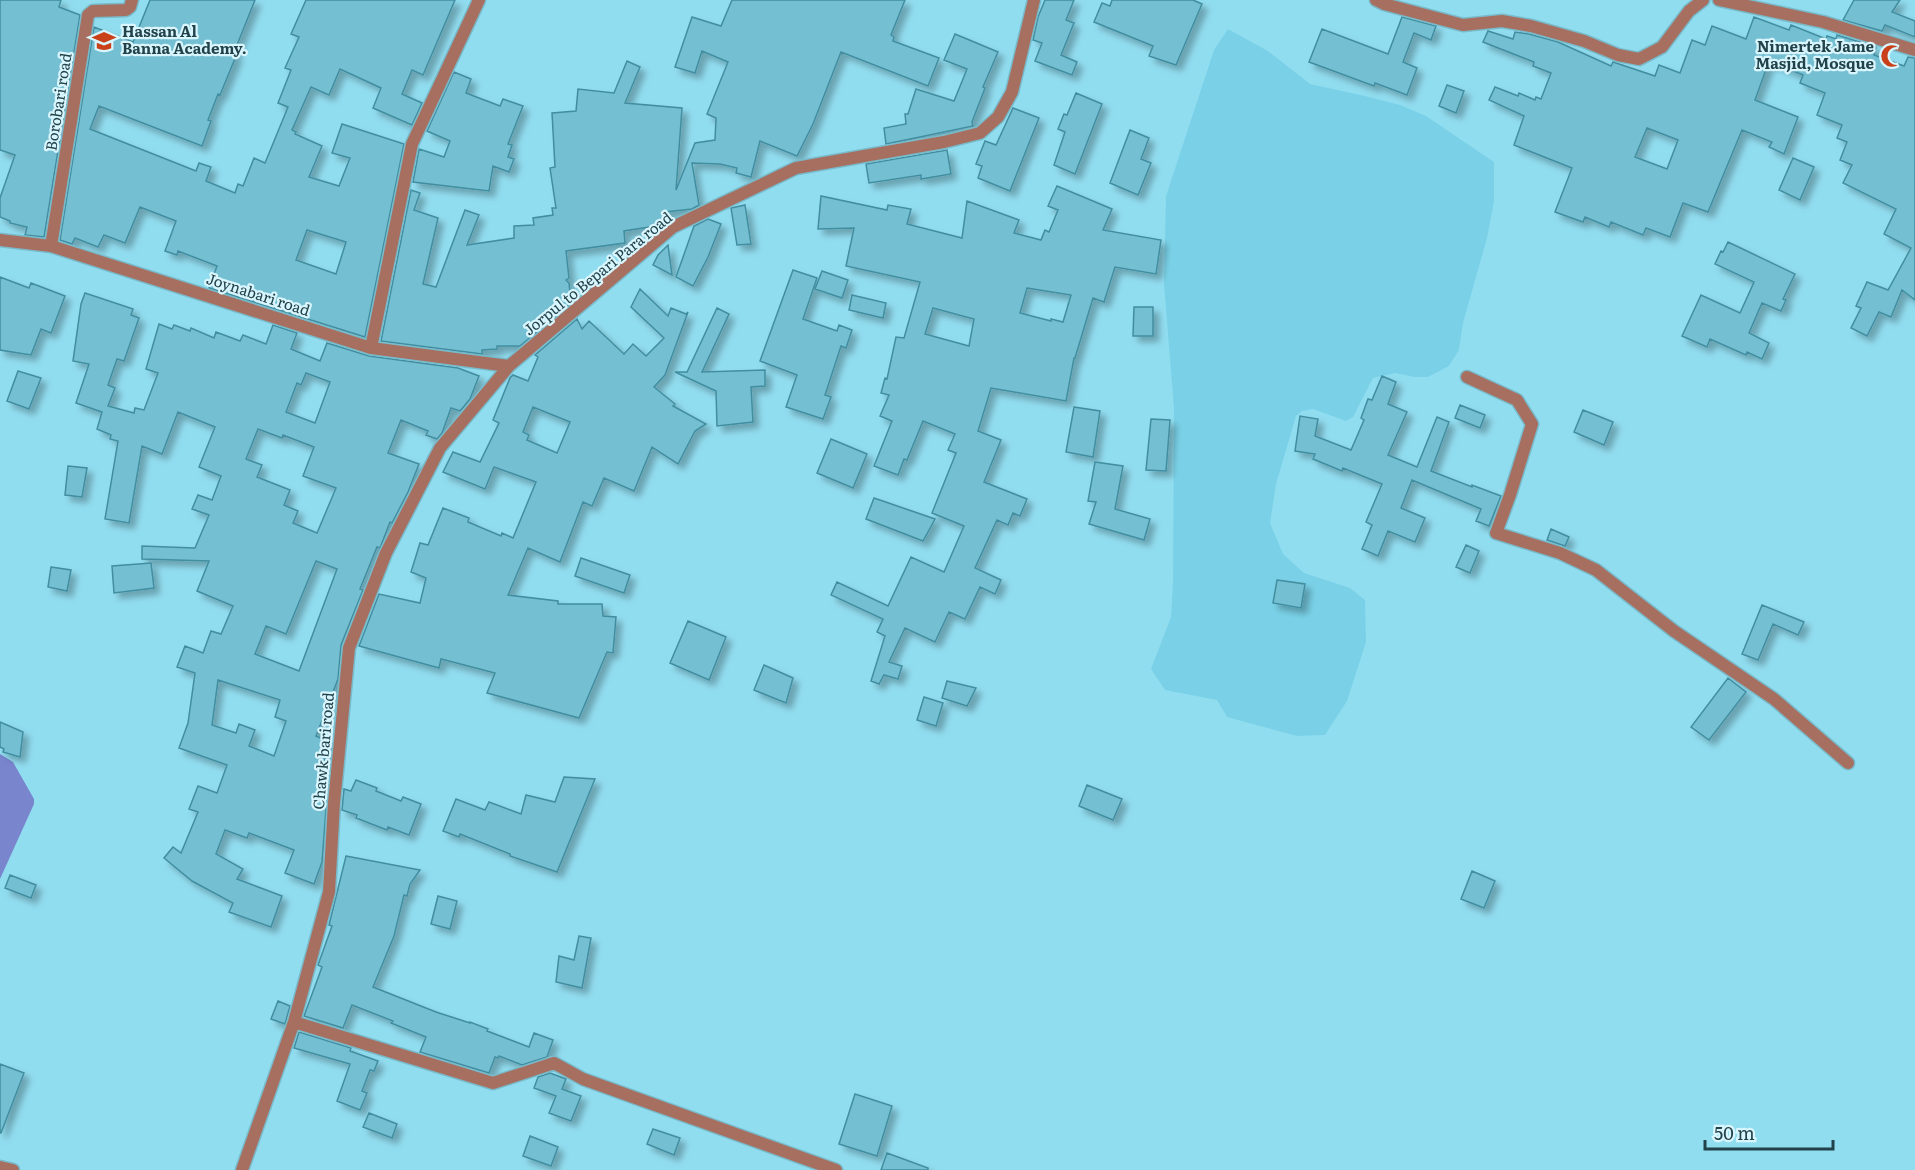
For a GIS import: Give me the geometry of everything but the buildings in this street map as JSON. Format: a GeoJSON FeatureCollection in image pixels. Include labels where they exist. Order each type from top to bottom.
{"type":"FeatureCollection","features":[{"type":"Feature","properties":{"kind":"street","name":"Borobari road"},"geometry":{"type":"LineString","coordinates":[[51,246],[88,15],[93,10],[126,10],[130,7],[132,0]]}},
{"type":"Feature","properties":{"kind":"street"},"geometry":{"type":"LineString","coordinates":[[371,348],[412,144],[479,0]]}},
{"type":"Feature","properties":{"kind":"street","name":"Jorpul to Bepari Para road"},"geometry":{"type":"LineString","coordinates":[[509,366],[673,227],[796,168],[944,142],[980,133],[998,117],[1012,92],[1034,0]]}},
{"type":"Feature","properties":{"kind":"street"},"geometry":{"type":"LineString","coordinates":[[1376,0],[1463,25],[1502,21],[1531,26],[1584,41],[1618,55],[1639,59],[1662,47],[1689,11],[1703,0]]}},
{"type":"Feature","properties":{"kind":"street"},"geometry":{"type":"LineString","coordinates":[[1719,0],[1823,22],[1915,50]]}},
{"type":"Feature","properties":{"kind":"street","name":"Joynabari road"},"geometry":{"type":"LineString","coordinates":[[0,240],[51,246],[371,348],[509,366]]}},
{"type":"Feature","properties":{"kind":"street","name":"Chawk bari road"},"geometry":{"type":"LineString","coordinates":[[242,1170],[294,1022],[329,892],[334,803],[349,648],[386,553],[440,448],[509,366]]}},
{"type":"Feature","properties":{"kind":"street"},"geometry":{"type":"LineString","coordinates":[[1467,377],[1517,400],[1532,424],[1496,533],[1560,553],[1596,570],[1674,631],[1774,699],[1848,763]]}},
{"type":"Feature","properties":{"kind":"street"},"geometry":{"type":"LineString","coordinates":[[294,1022],[494,1083],[554,1063],[582,1079],[836,1170]]}},
{"type":"Feature","properties":{"kind":"street"},"geometry":{"type":"LineString","coordinates":[[0,1167],[13,1170]]}},
{"type":"Feature","properties":{"kind":"shaded area"},"geometry":{"type":"Polygon","coordinates":[[[1228,29],[1268,51],[1310,84],[1400,105],[1426,116],[1494,162],[1494,201],[1487,238],[1463,323],[1459,350],[1449,366],[1428,377],[1395,373],[1373,378],[1353,417],[1346,421],[1313,409],[1302,411],[1296,416],[1276,484],[1270,523],[1283,554],[1304,573],[1350,588],[1365,600],[1366,642],[1347,701],[1325,735],[1297,736],[1227,717],[1217,700],[1165,690],[1151,669],[1171,617],[1173,581],[1174,409],[1164,284],[1166,196],[1214,50],[1228,29]]]}},
{"type":"Feature","properties":{"kind":"shaded area"},"geometry":{"type":"Polygon","coordinates":[[[0,754],[13,762],[34,799],[34,804],[0,879],[0,754]]]}},
{"type":"Feature","properties":{"kind":"place","name":"Hassan Al Banna Academy."},"geometry":{"type":"Point","coordinates":[104,41]}},
{"type":"Feature","properties":{"kind":"place","name":"Nimertek Jame Masjid, Mosque"},"geometry":{"type":"Point","coordinates":[1892,56]}}]}
